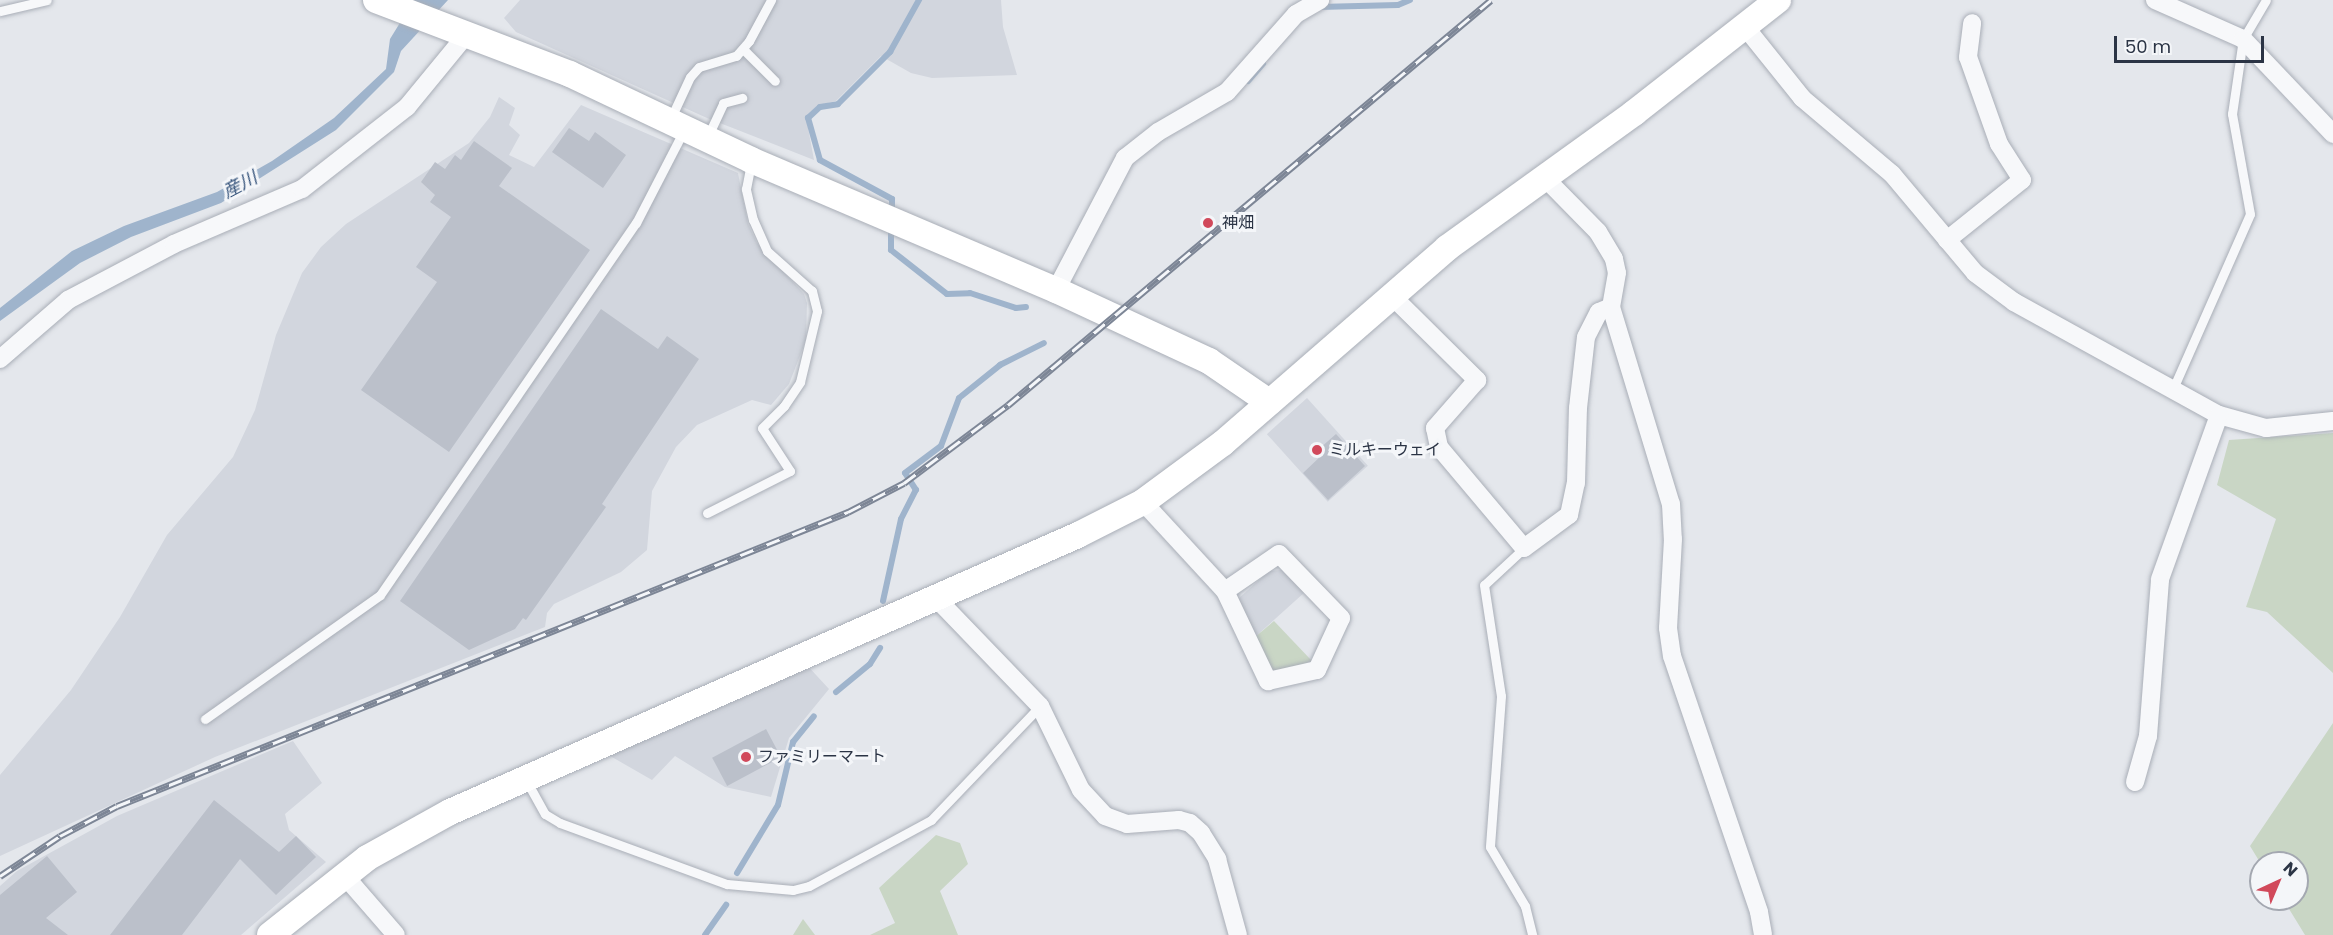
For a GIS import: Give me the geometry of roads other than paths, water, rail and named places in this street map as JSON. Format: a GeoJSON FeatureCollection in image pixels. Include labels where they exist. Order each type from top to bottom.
{"type":"FeatureCollection","features":[{"type":"Feature","properties":{"kind":"street"},"geometry":{"type":"LineString","coordinates":[[376,0],[570,74],[751,160],[1056,290],[1209,360],[1269,402]]}},
{"type":"Feature","properties":{"kind":"street"},"geometry":{"type":"LineString","coordinates":[[1056,290],[1125,158],[1158,132],[1227,92],[1296,14],[1320,0]]}},
{"type":"Feature","properties":{"kind":"street"},"geometry":{"type":"LineString","coordinates":[[270,935],[344,875],[390,844],[525,777],[936,598],[1143,502],[1194,467],[1464,235],[1746,28],[1778,0]]}},
{"type":"Feature","properties":{"kind":"street"},"geometry":{"type":"LineString","coordinates":[[2155,0],[2243,39],[2333,134]]}},
{"type":"Feature","properties":{"kind":"street"},"geometry":{"type":"LineString","coordinates":[[1947,240],[2022,180],[1999,144],[1968,57],[1972,23]]}},
{"type":"Feature","properties":{"kind":"street"},"geometry":{"type":"LineString","coordinates":[[1746,28],[1802,98],[1892,174],[1975,273],[2014,303],[2219,415],[2266,428],[2333,421]]}},
{"type":"Feature","properties":{"kind":"street"},"geometry":{"type":"LineString","coordinates":[[0,359],[68,300],[174,244],[302,189],[407,107],[462,32]]}},
{"type":"Feature","properties":{"kind":"street"},"geometry":{"type":"LineString","coordinates":[[1544,177],[1608,245],[1617,273],[1611,308],[1671,504],[1673,539],[1668,628],[1672,656],[1760,912],[1763,935]]}},
{"type":"Feature","properties":{"kind":"street"},"geometry":{"type":"LineString","coordinates":[[1392,296],[1478,380],[1435,428],[1439,447],[1524,548],[1569,515],[1576,483],[1578,408],[1586,337],[1599,312],[1611,308]]}},
{"type":"Feature","properties":{"kind":"street"},"geometry":{"type":"LineString","coordinates":[[2135,782],[2148,736],[2160,579],[2219,415]]}},
{"type":"Feature","properties":{"kind":"street"},"geometry":{"type":"LineString","coordinates":[[1143,502],[1225,591],[1268,681],[1317,670],[1341,618],[1279,554],[1225,591]]}},
{"type":"Feature","properties":{"kind":"street"},"geometry":{"type":"LineString","coordinates":[[936,598],[1040,706],[1081,790],[1105,816],[1127,824],[1179,820],[1190,823],[1201,833],[1217,859],[1238,935]]}},
{"type":"Feature","properties":{"kind":"street"},"geometry":{"type":"LineString","coordinates":[[344,875],[396,935]]}},
{"type":"Feature","properties":{"kind":"lane"},"geometry":{"type":"LineString","coordinates":[[0,11],[47,0]]}},
{"type":"Feature","properties":{"kind":"lane"},"geometry":{"type":"LineString","coordinates":[[205,719],[380,595],[636,223],[687,129],[690,77],[699,67],[732,59],[743,49],[771,0]]}},
{"type":"Feature","properties":{"kind":"lane"},"geometry":{"type":"LineString","coordinates":[[2172,391],[2250,214],[2232,114],[2243,39],[2266,0]]}},
{"type":"Feature","properties":{"kind":"lane"},"geometry":{"type":"LineString","coordinates":[[743,49],[775,81]]}},
{"type":"Feature","properties":{"kind":"lane"},"geometry":{"type":"LineString","coordinates":[[687,129],[723,103],[742,98]]}},
{"type":"Feature","properties":{"kind":"lane"},"geometry":{"type":"LineString","coordinates":[[707,513],[790,471],[762,428],[784,406],[800,382],[817,311],[812,291],[767,251],[753,220],[746,189],[751,160]]}},
{"type":"Feature","properties":{"kind":"lane"},"geometry":{"type":"LineString","coordinates":[[1524,548],[1484,585],[1501,696],[1490,847],[1525,906],[1532,935]]}},
{"type":"Feature","properties":{"kind":"lane"},"geometry":{"type":"LineString","coordinates":[[525,777],[545,814],[560,823],[727,884],[793,890],[809,886],[931,820],[1040,706]]}},
{"type":"Feature","properties":{"kind":"water","name":"産川"},"geometry":{"type":"Polygon","coordinates":[[[414,0],[448,0],[401,51],[394,72],[336,130],[221,203],[131,237],[80,263],[0,321],[0,308],[72,251],[124,226],[217,192],[272,161],[334,118],[386,69],[390,39],[414,0]]]}},
{"type":"Feature","properties":{"kind":"waterway"},"geometry":{"type":"LineString","coordinates":[[892,213],[892,199],[820,160],[808,118],[820,107],[838,104],[890,52],[919,0]]}},
{"type":"Feature","properties":{"kind":"waterway"},"geometry":{"type":"LineString","coordinates":[[1319,7],[1398,5],[1410,0]]}},
{"type":"Feature","properties":{"kind":"waterway"},"geometry":{"type":"LineString","coordinates":[[1248,81],[1263,64]]}},
{"type":"Feature","properties":{"kind":"waterway"},"geometry":{"type":"LineString","coordinates":[[891,226],[891,250],[947,294],[970,293],[1016,308],[1026,307]]}},
{"type":"Feature","properties":{"kind":"waterway"},"geometry":{"type":"LineString","coordinates":[[883,601],[901,519],[916,490],[905,473],[941,446],[959,398],[1000,365],[1044,343]]}},
{"type":"Feature","properties":{"kind":"waterway"},"geometry":{"type":"LineString","coordinates":[[836,692],[870,664],[880,648]]}},
{"type":"Feature","properties":{"kind":"waterway"},"geometry":{"type":"LineString","coordinates":[[737,873],[778,805],[793,742],[814,716]]}},
{"type":"Feature","properties":{"kind":"waterway"},"geometry":{"type":"LineString","coordinates":[[705,935],[726,905]]}},
{"type":"Feature","properties":{"kind":"railway"},"geometry":{"type":"LineString","coordinates":[[0,876],[60,836],[117,806],[848,512],[904,483],[1008,405],[1491,0]]}},
{"type":"Feature","properties":{"kind":"place","name":"神畑"},"geometry":{"type":"Point","coordinates":[1208,223]}},
{"type":"Feature","properties":{"kind":"place","name":"ミルキーウェイ"},"geometry":{"type":"Point","coordinates":[1317,450]}},
{"type":"Feature","properties":{"kind":"place","name":"ファミリーマート"},"geometry":{"type":"Point","coordinates":[746,757]}}]}
